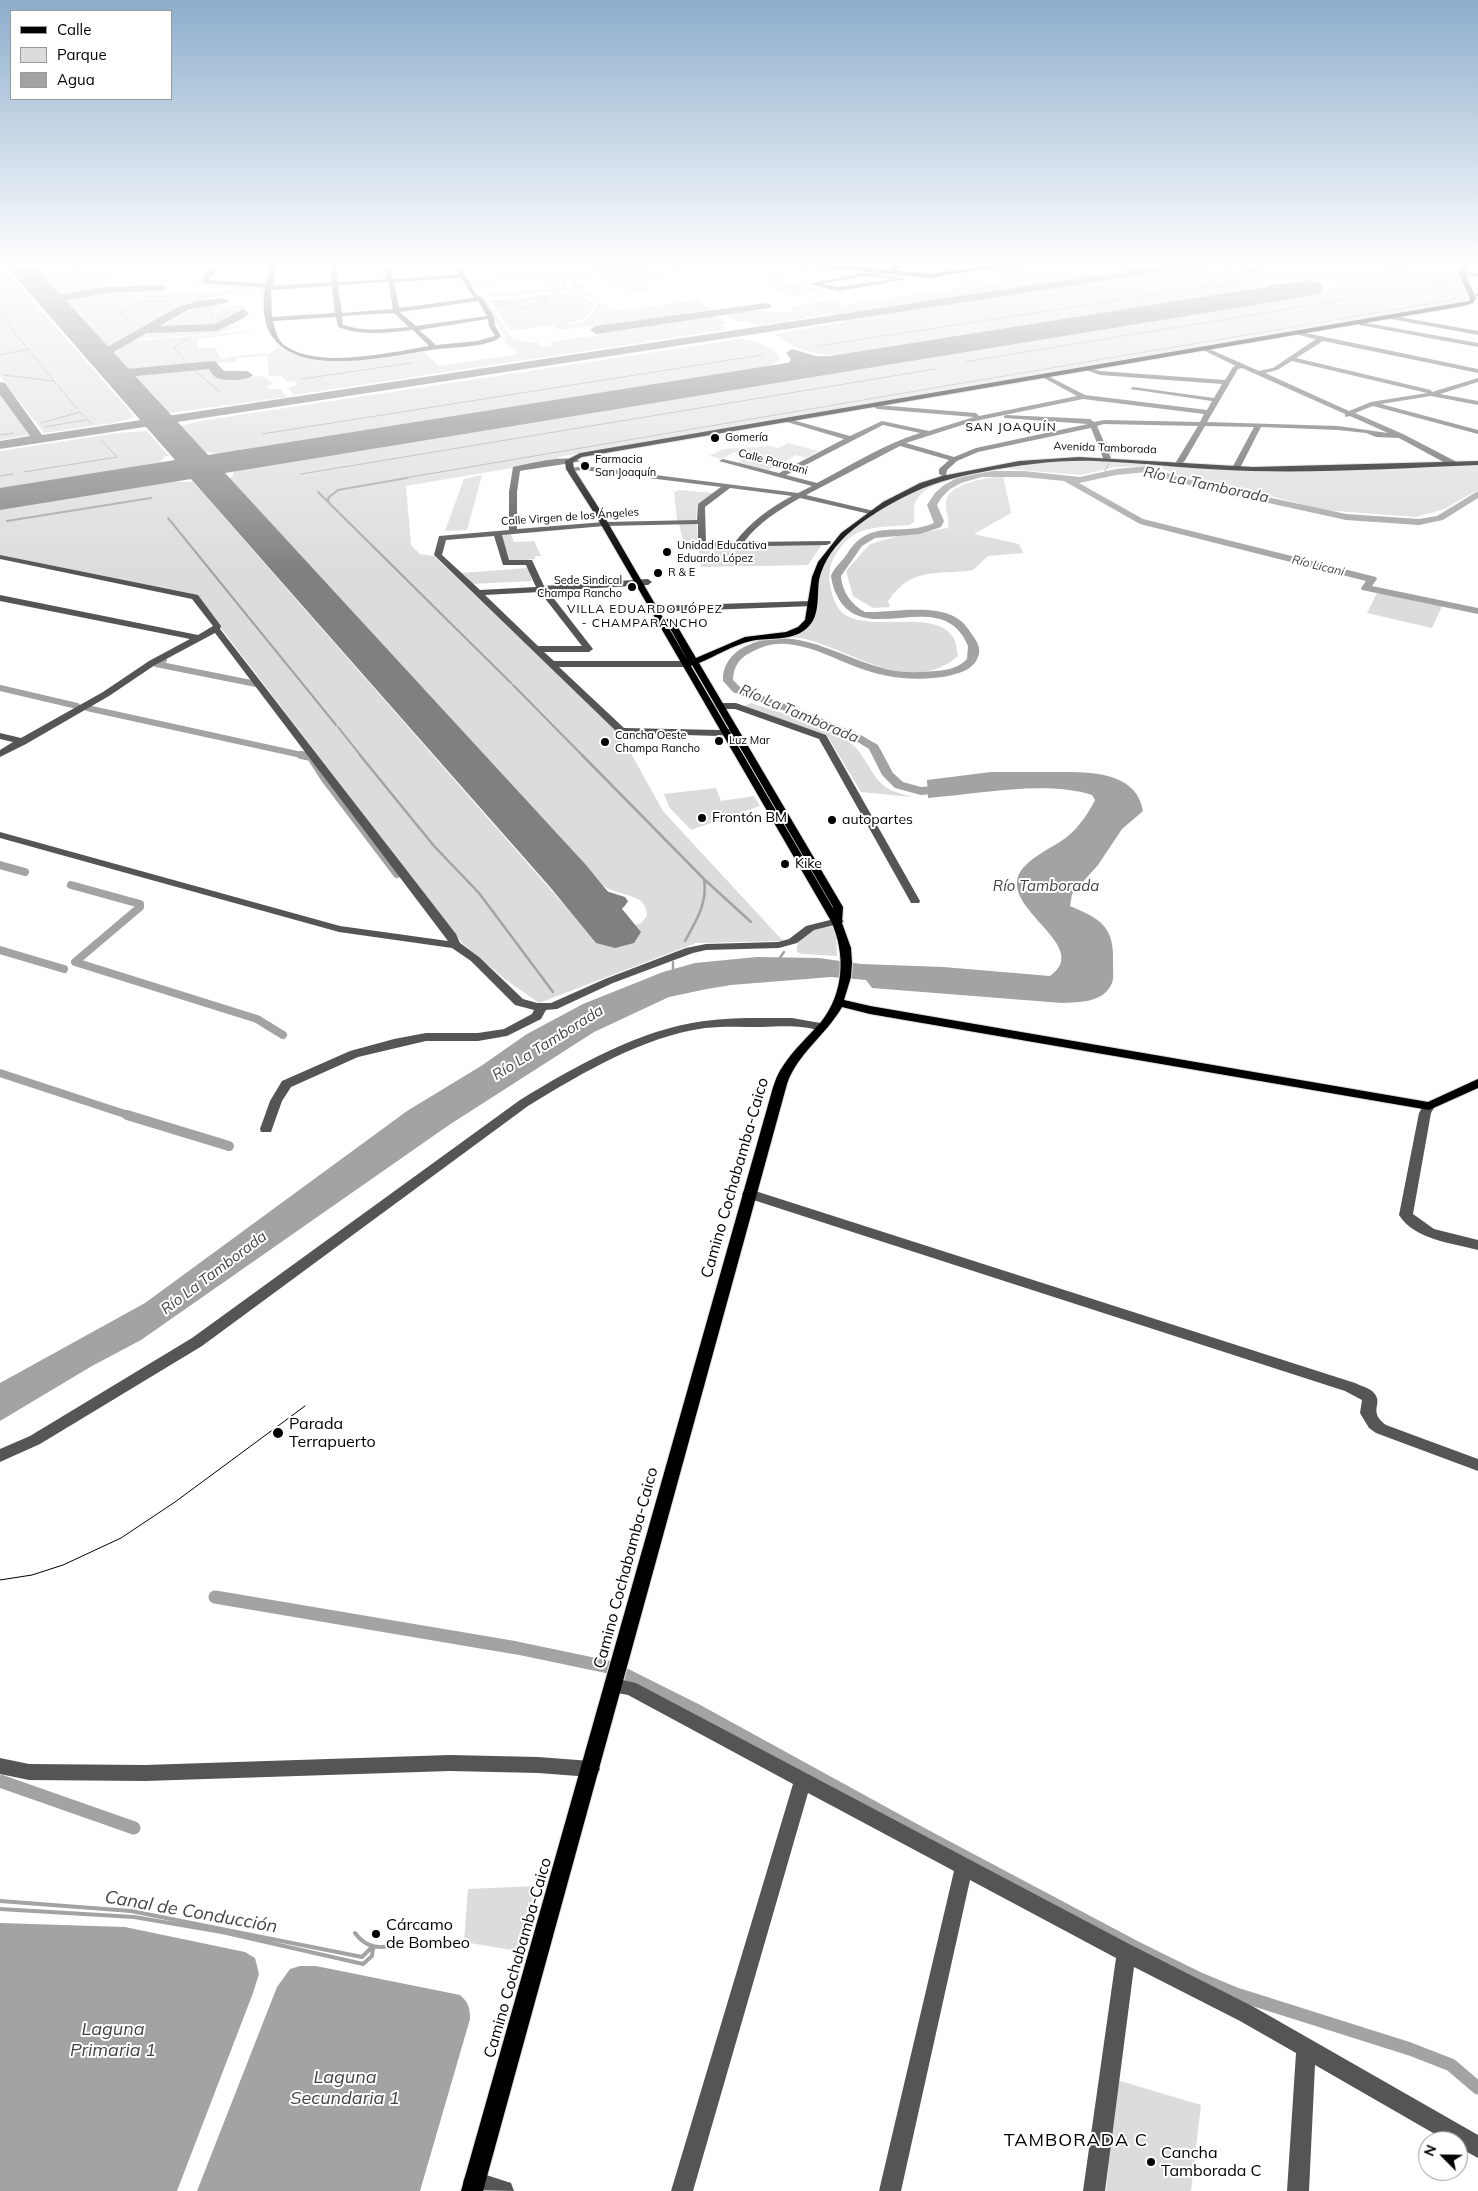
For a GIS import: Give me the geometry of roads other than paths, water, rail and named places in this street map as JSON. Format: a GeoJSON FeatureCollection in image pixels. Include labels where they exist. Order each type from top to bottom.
{"type":"FeatureCollection","features":[{"type":"Feature","properties":{"kind":"main road"},"geometry":{"type":"LineString","coordinates":[[574,465],[585,456],[877,407],[1095,367]]}},
{"type":"Feature","properties":{"kind":"main road"},"geometry":{"type":"LineString","coordinates":[[574,465],[580,454],[1105,367]]}},
{"type":"Feature","properties":{"kind":"main road","name":"Avenida Tamborada"},"geometry":{"type":"LineString","coordinates":[[696,659],[742,641],[780,636],[798,630],[809,622],[807,604],[810,570],[828,543],[845,526],[906,487],[943,474],[984,466],[1062,457],[1180,462],[1237,467]]}},
{"type":"Feature","properties":{"kind":"main road","name":"Avenida Tamborada"},"geometry":{"type":"LineString","coordinates":[[807,604],[816,575],[826,557],[849,530],[867,513],[926,483],[973,471],[1023,463],[1093,459],[1237,467],[1478,461]]}},
{"type":"Feature","properties":{"kind":"main road"},"geometry":{"type":"LineString","coordinates":[[574,465],[658,608],[688,651],[696,659],[723,732],[751,768]]}},
{"type":"Feature","properties":{"kind":"main road"},"geometry":{"type":"LineString","coordinates":[[658,608],[696,659],[734,730],[751,768]]}},
{"type":"Feature","properties":{"kind":"main road"},"geometry":{"type":"LineString","coordinates":[[688,651],[696,659]]}},
{"type":"Feature","properties":{"kind":"main road","name":"Camino Cochabamba-Caico"},"geometry":{"type":"LineString","coordinates":[[473,2186],[749,1194],[784,1075],[791,1063],[822,1027],[837,1002],[844,980],[847,961],[845,940],[838,921],[827,908],[801,852],[751,768]]}},
{"type":"Feature","properties":{"kind":"main road"},"geometry":{"type":"LineString","coordinates":[[837,1002],[870,1010],[1429,1106],[1478,1083]]}},
{"type":"Feature","properties":{"kind":"street"},"geometry":{"type":"LineString","coordinates":[[1180,462],[1210,414],[1235,368],[1238,367]]}},
{"type":"Feature","properties":{"kind":"street"},"geometry":{"type":"LineString","coordinates":[[1245,367],[1400,436],[1451,462]]}},
{"type":"Feature","properties":{"kind":"street"},"geometry":{"type":"LineString","coordinates":[[1259,374],[1278,367]]}},
{"type":"Feature","properties":{"kind":"street"},"geometry":{"type":"LineString","coordinates":[[1327,367],[1437,393]]}},
{"type":"Feature","properties":{"kind":"street"},"geometry":{"type":"LineString","coordinates":[[1460,367],[1478,371]]}},
{"type":"Feature","properties":{"kind":"street"},"geometry":{"type":"LineString","coordinates":[[1089,370],[1100,373],[1227,382]]}},
{"type":"Feature","properties":{"kind":"street"},"geometry":{"type":"LineString","coordinates":[[1046,376],[1083,397]]}},
{"type":"Feature","properties":{"kind":"street"},"geometry":{"type":"LineString","coordinates":[[1338,428],[1349,413],[1371,404],[1437,393],[1478,380]]}},
{"type":"Feature","properties":{"kind":"street"},"geometry":{"type":"LineString","coordinates":[[1470,384],[1478,385]]}},
{"type":"Feature","properties":{"kind":"street"},"geometry":{"type":"LineString","coordinates":[[1133,389],[1217,400]]}},
{"type":"Feature","properties":{"kind":"street"},"geometry":{"type":"LineString","coordinates":[[1427,394],[1478,403]]}},
{"type":"Feature","properties":{"kind":"street"},"geometry":{"type":"LineString","coordinates":[[1164,408],[1170,395]]}},
{"type":"Feature","properties":{"kind":"street"},"geometry":{"type":"LineString","coordinates":[[738,544],[747,532],[766,515],[818,485],[899,443],[988,416],[1083,397],[1210,414]]}},
{"type":"Feature","properties":{"kind":"street"},"geometry":{"type":"LineString","coordinates":[[1371,404],[1478,431]]}},
{"type":"Feature","properties":{"kind":"street"},"geometry":{"type":"LineString","coordinates":[[877,407],[988,416],[1090,421],[1107,458]]}},
{"type":"Feature","properties":{"kind":"street"},"geometry":{"type":"LineString","coordinates":[[789,421],[851,439]]}},
{"type":"Feature","properties":{"kind":"street"},"geometry":{"type":"LineString","coordinates":[[943,474],[943,470],[954,459],[976,450],[1104,422],[1205,422],[1338,428],[1368,431],[1376,436],[1400,436]]}},
{"type":"Feature","properties":{"kind":"street"},"geometry":{"type":"LineString","coordinates":[[780,475],[882,423],[928,433]]}},
{"type":"Feature","properties":{"kind":"street"},"geometry":{"type":"LineString","coordinates":[[1237,467],[1259,425]]}},
{"type":"Feature","properties":{"kind":"street"},"geometry":{"type":"LineString","coordinates":[[899,443],[954,459]]}},
{"type":"Feature","properties":{"kind":"street","name":"Calle Parotani"},"geometry":{"type":"LineString","coordinates":[[723,461],[818,485]]}},
{"type":"Feature","properties":{"kind":"street"},"geometry":{"type":"LineString","coordinates":[[513,532],[513,492],[516,469],[574,465],[798,496],[867,513]]}},
{"type":"Feature","properties":{"kind":"street"},"geometry":{"type":"LineString","coordinates":[[728,486],[701,506],[702,544],[828,543]]}},
{"type":"Feature","properties":{"kind":"street","name":"Calle Virgen de los Ángeles"},"geometry":{"type":"LineString","coordinates":[[479,593],[438,555],[442,538],[609,524],[701,522]]}},
{"type":"Feature","properties":{"kind":"street"},"geometry":{"type":"LineString","coordinates":[[497,533],[506,563],[529,562],[536,582],[589,649],[536,649]]}},
{"type":"Feature","properties":{"kind":"street"},"geometry":{"type":"LineString","coordinates":[[0,557],[194,597],[217,626],[216,629],[446,928],[452,936],[455,945]]}},
{"type":"Feature","properties":{"kind":"street"},"geometry":{"type":"LineString","coordinates":[[479,593],[643,582]]}},
{"type":"Feature","properties":{"kind":"street"},"geometry":{"type":"LineString","coordinates":[[479,593],[621,731],[723,732],[734,730]]}},
{"type":"Feature","properties":{"kind":"street"},"geometry":{"type":"LineString","coordinates":[[0,598],[198,638]]}},
{"type":"Feature","properties":{"kind":"street"},"geometry":{"type":"LineString","coordinates":[[658,608],[807,604]]}},
{"type":"Feature","properties":{"kind":"street"},"geometry":{"type":"LineString","coordinates":[[0,754],[106,694],[152,663],[216,629]]}},
{"type":"Feature","properties":{"kind":"street"},"geometry":{"type":"LineString","coordinates":[[552,664],[696,659]]}},
{"type":"Feature","properties":{"kind":"street"},"geometry":{"type":"LineString","coordinates":[[720,706],[736,706],[824,737],[915,901]]}},
{"type":"Feature","properties":{"kind":"street"},"geometry":{"type":"LineString","coordinates":[[0,736],[23,742]]}},
{"type":"Feature","properties":{"kind":"street"},"geometry":{"type":"LineString","coordinates":[[0,835],[269,908],[339,929],[455,945],[476,959],[519,1002],[542,1006],[566,1001],[609,981],[690,950],[706,947],[779,945],[792,941],[810,928],[838,921]]}},
{"type":"Feature","properties":{"kind":"street"},"geometry":{"type":"LineString","coordinates":[[266,1129],[276,1100],[286,1084],[354,1054],[394,1043],[426,1037],[478,1037],[507,1032],[537,1016],[542,1006]]}},
{"type":"Feature","properties":{"kind":"street"},"geometry":{"type":"LineString","coordinates":[[0,1456],[35,1440],[197,1342],[517,1108],[560,1080],[605,1057],[644,1042],[698,1026],[808,1022],[822,1027]]}},
{"type":"Feature","properties":{"kind":"street"},"geometry":{"type":"LineString","coordinates":[[1429,1106],[1425,1113],[1406,1215],[1418,1226],[1430,1232],[1478,1245]]}},
{"type":"Feature","properties":{"kind":"street"},"geometry":{"type":"LineString","coordinates":[[749,1194],[1362,1391],[1368,1396],[1370,1401],[1368,1413],[1374,1424],[1381,1429],[1478,1465]]}},
{"type":"Feature","properties":{"kind":"street"},"geometry":{"type":"LineString","coordinates":[[613,1686],[630,1688],[1126,1953],[1239,2010],[1478,2146]]}},
{"type":"Feature","properties":{"kind":"street"},"geometry":{"type":"LineString","coordinates":[[0,1766],[29,1772],[145,1773],[450,1764],[538,1765],[590,1769]]}},
{"type":"Feature","properties":{"kind":"street"},"geometry":{"type":"LineString","coordinates":[[682,2191],[803,1780]]}},
{"type":"Feature","properties":{"kind":"street"},"geometry":{"type":"LineString","coordinates":[[890,2191],[964,1867]]}},
{"type":"Feature","properties":{"kind":"street"},"geometry":{"type":"LineString","coordinates":[[1094,2191],[1126,1953]]}},
{"type":"Feature","properties":{"kind":"street"},"geometry":{"type":"LineString","coordinates":[[1298,2191],[1306,2049]]}},
{"type":"Feature","properties":{"kind":"street"},"geometry":{"type":"LineString","coordinates":[[473,2186],[503,2191]]}},
{"type":"Feature","properties":{"kind":"water","name":"Río Tamborada"},"geometry":{"type":"Polygon","coordinates":[[[991,772],[1077,772],[1106,775],[1130,787],[1138,797],[1143,811],[1122,829],[1098,865],[1072,894],[1070,906],[1098,920],[1104,926],[1111,941],[1113,979],[1108,990],[1097,998],[1062,1003],[872,988],[866,980],[831,977],[731,985],[669,997],[594,1032],[449,1125],[141,1340],[92,1366],[0,1421],[0,1383],[145,1303],[407,1111],[481,1066],[527,1034],[583,1004],[663,972],[695,963],[757,957],[819,958],[861,964],[943,967],[1050,976],[1060,965],[1061,954],[1056,943],[1026,906],[1019,894],[1017,881],[1019,874],[1030,861],[1067,837],[1075,829],[1095,800],[1092,795],[1074,791],[1033,788],[928,798],[927,780],[991,772]]]}},
{"type":"Feature","properties":{"kind":"water","name":"Laguna Primaria 1"},"geometry":{"type":"Polygon","coordinates":[[[0,1923],[125,1927],[245,1952],[255,1958],[259,1974],[253,1993],[177,2191],[0,2191],[0,1923]]]}},
{"type":"Feature","properties":{"kind":"water","name":"Laguna Secundaria 1"},"geometry":{"type":"Polygon","coordinates":[[[300,1966],[316,1966],[460,1995],[467,2003],[470,2019],[420,2191],[197,2191],[277,1987],[290,1969],[300,1966]]]}},
{"type":"Feature","properties":{"kind":"waterway"},"geometry":{"type":"LineString","coordinates":[[43,367],[54,381]]}},
{"type":"Feature","properties":{"kind":"waterway"},"geometry":{"type":"LineString","coordinates":[[302,379],[382,367]]}},
{"type":"Feature","properties":{"kind":"waterway"},"geometry":{"type":"LineString","coordinates":[[262,434],[684,367]]}},
{"type":"Feature","properties":{"kind":"waterway"},"geometry":{"type":"LineString","coordinates":[[399,479],[1056,367]]}},
{"type":"Feature","properties":{"kind":"waterway"},"geometry":{"type":"LineString","coordinates":[[192,368],[220,392]]}},
{"type":"Feature","properties":{"kind":"waterway"},"geometry":{"type":"LineString","coordinates":[[301,474],[935,369]]}},
{"type":"Feature","properties":{"kind":"waterway"},"geometry":{"type":"LineString","coordinates":[[3,375],[54,381]]}},
{"type":"Feature","properties":{"kind":"waterway"},"geometry":{"type":"LineString","coordinates":[[58,386],[77,409]]}},
{"type":"Feature","properties":{"kind":"waterway"},"geometry":{"type":"LineString","coordinates":[[41,423],[80,412],[92,424]]}},
{"type":"Feature","properties":{"kind":"waterway"},"geometry":{"type":"LineString","coordinates":[[44,427],[86,420]]}},
{"type":"Feature","properties":{"kind":"waterway"},"geometry":{"type":"LineString","coordinates":[[0,435],[14,433]]}},
{"type":"Feature","properties":{"kind":"waterway"},"geometry":{"type":"LineString","coordinates":[[24,472],[117,457],[101,440]]}},
{"type":"Feature","properties":{"kind":"waterway"},"geometry":{"type":"LineString","coordinates":[[1106,441],[1111,455]]}},
{"type":"Feature","properties":{"kind":"waterway"},"geometry":{"type":"LineString","coordinates":[[1107,474],[1105,470],[1110,462]]}},
{"type":"Feature","properties":{"kind":"waterway","name":"Río La Tamborada"},"geometry":{"type":"LineString","coordinates":[[948,789],[921,791],[899,785],[888,775],[874,747],[855,736],[800,713],[737,690],[728,681],[731,665],[743,652],[759,643],[776,640],[810,645],[860,665],[900,675],[945,673],[960,669],[969,663],[974,654],[974,646],[970,638],[956,622],[937,614],[924,613],[863,615],[852,609],[840,591],[836,580],[839,569],[863,540],[881,533],[920,531],[938,525],[939,521],[932,505],[938,495],[947,487],[958,481],[982,474],[1024,474],[1080,480],[1116,472],[1148,469],[1179,480],[1245,492],[1264,499],[1346,517],[1419,522],[1440,518],[1478,494]]}},
{"type":"Feature","properties":{"kind":"waterway"},"geometry":{"type":"LineString","coordinates":[[0,476],[13,474]]}},
{"type":"Feature","properties":{"kind":"waterway"},"geometry":{"type":"LineString","coordinates":[[329,502],[328,498],[338,490],[407,478]]}},
{"type":"Feature","properties":{"kind":"waterway","name":"Río Licani"},"geometry":{"type":"LineString","coordinates":[[1068,480],[1139,520]]}},
{"type":"Feature","properties":{"kind":"waterway"},"geometry":{"type":"LineString","coordinates":[[318,492],[511,683]]}},
{"type":"Feature","properties":{"kind":"waterway"},"geometry":{"type":"LineString","coordinates":[[7,521],[151,498]]}},
{"type":"Feature","properties":{"kind":"waterway"},"geometry":{"type":"LineString","coordinates":[[168,518],[336,725]]}},
{"type":"Feature","properties":{"kind":"waterway","name":"Río Licani"},"geometry":{"type":"LineString","coordinates":[[1143,522],[1372,579],[1366,588],[1478,611]]}},
{"type":"Feature","properties":{"kind":"waterway"},"geometry":{"type":"LineString","coordinates":[[164,660],[156,664],[256,684]]}},
{"type":"Feature","properties":{"kind":"waterway"},"geometry":{"type":"LineString","coordinates":[[513,685],[583,756]]}},
{"type":"Feature","properties":{"kind":"waterway"},"geometry":{"type":"LineString","coordinates":[[0,688],[77,706]]}},
{"type":"Feature","properties":{"kind":"waterway"},"geometry":{"type":"LineString","coordinates":[[87,708],[306,756]]}},
{"type":"Feature","properties":{"kind":"waterway"},"geometry":{"type":"LineString","coordinates":[[338,727],[361,756]]}},
{"type":"Feature","properties":{"kind":"waterway"},"geometry":{"type":"LineString","coordinates":[[301,755],[306,756]]}},
{"type":"Feature","properties":{"kind":"waterway"},"geometry":{"type":"LineString","coordinates":[[360,755],[434,846],[479,893],[553,992]]}},
{"type":"Feature","properties":{"kind":"waterway"},"geometry":{"type":"LineString","coordinates":[[582,755],[704,879],[703,904],[685,941]]}},
{"type":"Feature","properties":{"kind":"waterway"},"geometry":{"type":"LineString","coordinates":[[306,756],[311,757],[325,779],[397,874]]}},
{"type":"Feature","properties":{"kind":"waterway"},"geometry":{"type":"LineString","coordinates":[[0,865],[25,872]]}},
{"type":"Feature","properties":{"kind":"waterway"},"geometry":{"type":"LineString","coordinates":[[705,880],[751,922]]}},
{"type":"Feature","properties":{"kind":"waterway"},"geometry":{"type":"LineString","coordinates":[[71,885],[140,904],[140,907],[75,962],[257,1019],[283,1035]]}},
{"type":"Feature","properties":{"kind":"waterway"},"geometry":{"type":"LineString","coordinates":[[0,950],[64,969]]}},
{"type":"Feature","properties":{"kind":"waterway"},"geometry":{"type":"LineString","coordinates":[[779,959],[784,952]]}},
{"type":"Feature","properties":{"kind":"waterway"},"geometry":{"type":"LineString","coordinates":[[673,962],[673,971]]}},
{"type":"Feature","properties":{"kind":"waterway"},"geometry":{"type":"LineString","coordinates":[[0,1073],[131,1116]]}},
{"type":"Feature","properties":{"kind":"waterway"},"geometry":{"type":"LineString","coordinates":[[127,1115],[229,1146]]}},
{"type":"Feature","properties":{"kind":"waterway"},"geometry":{"type":"LineString","coordinates":[[215,1597],[517,1648],[608,1667]]}},
{"type":"Feature","properties":{"kind":"waterway"},"geometry":{"type":"LineString","coordinates":[[626,1675],[694,1709],[920,1833],[1135,1947],[1200,1979],[1236,1994],[1410,2049],[1451,2065],[1478,2088]]}},
{"type":"Feature","properties":{"kind":"waterway"},"geometry":{"type":"LineString","coordinates":[[0,1781],[134,1828]]}},
{"type":"Feature","properties":{"kind":"waterway","name":"Canal de Conducción"},"geometry":{"type":"LineString","coordinates":[[0,1901],[131,1911],[362,1957],[372,1947]]}},
{"type":"Feature","properties":{"kind":"waterway","name":"Canal de Conducción"},"geometry":{"type":"LineString","coordinates":[[0,1909],[134,1917],[222,1932],[363,1964],[372,1956],[373,1949]]}},
{"type":"Feature","properties":{"kind":"waterway","name":"Canal de Conducción"},"geometry":{"type":"LineString","coordinates":[[355,1933],[362,1941],[370,1945],[379,1947],[389,1946]]}},
{"type":"Feature","properties":{"kind":"tram line"},"geometry":{"type":"LineString","coordinates":[[0,1580],[32,1575],[63,1565],[121,1538],[175,1502],[305,1406]]}},
{"type":"Feature","properties":{"kind":"place","name":"Gomería"},"geometry":{"type":"Point","coordinates":[715,438]}},
{"type":"Feature","properties":{"kind":"place","name":"Farmacia San Joaquín"},"geometry":{"type":"Point","coordinates":[585,466]}},
{"type":"Feature","properties":{"kind":"place","name":"Unidad Educativa Eduardo López"},"geometry":{"type":"Point","coordinates":[667,552]}},
{"type":"Feature","properties":{"kind":"place","name":"R & E"},"geometry":{"type":"Point","coordinates":[658,573]}},
{"type":"Feature","properties":{"kind":"place","name":"Sede Sindical Champa Rancho"},"geometry":{"type":"Point","coordinates":[632,587]}},
{"type":"Feature","properties":{"kind":"place","name":"Luz Mar"},"geometry":{"type":"Point","coordinates":[719,741]}},
{"type":"Feature","properties":{"kind":"place","name":"Cancha Oeste Champa Rancho"},"geometry":{"type":"Point","coordinates":[605,742]}},
{"type":"Feature","properties":{"kind":"place","name":"Frontón BM"},"geometry":{"type":"Point","coordinates":[702,818]}},
{"type":"Feature","properties":{"kind":"place","name":"autopartes"},"geometry":{"type":"Point","coordinates":[832,820]}},
{"type":"Feature","properties":{"kind":"place","name":"Kike"},"geometry":{"type":"Point","coordinates":[785,864]}},
{"type":"Feature","properties":{"kind":"place","name":"Parada Terrapuerto"},"geometry":{"type":"Point","coordinates":[278,1433]}},
{"type":"Feature","properties":{"kind":"place","name":"Cárcamo de Bombeo"},"geometry":{"type":"Point","coordinates":[376,1934]}},
{"type":"Feature","properties":{"kind":"place","name":"Cancha Tamborada C"},"geometry":{"type":"Point","coordinates":[1151,2162]}},
{"type":"Feature","properties":{"kind":"district","name":"SAN JOAQUÍN"},"geometry":{"type":"Point","coordinates":[1011,427]}},
{"type":"Feature","properties":{"kind":"district","name":"VILLA EDUARDO LÓPEZ - CHAMPARANCHO"},"geometry":{"type":"Point","coordinates":[645,616]}},
{"type":"Feature","properties":{"kind":"district","name":"TAMBORADA C"},"geometry":{"type":"Point","coordinates":[1076,2141]}}]}
